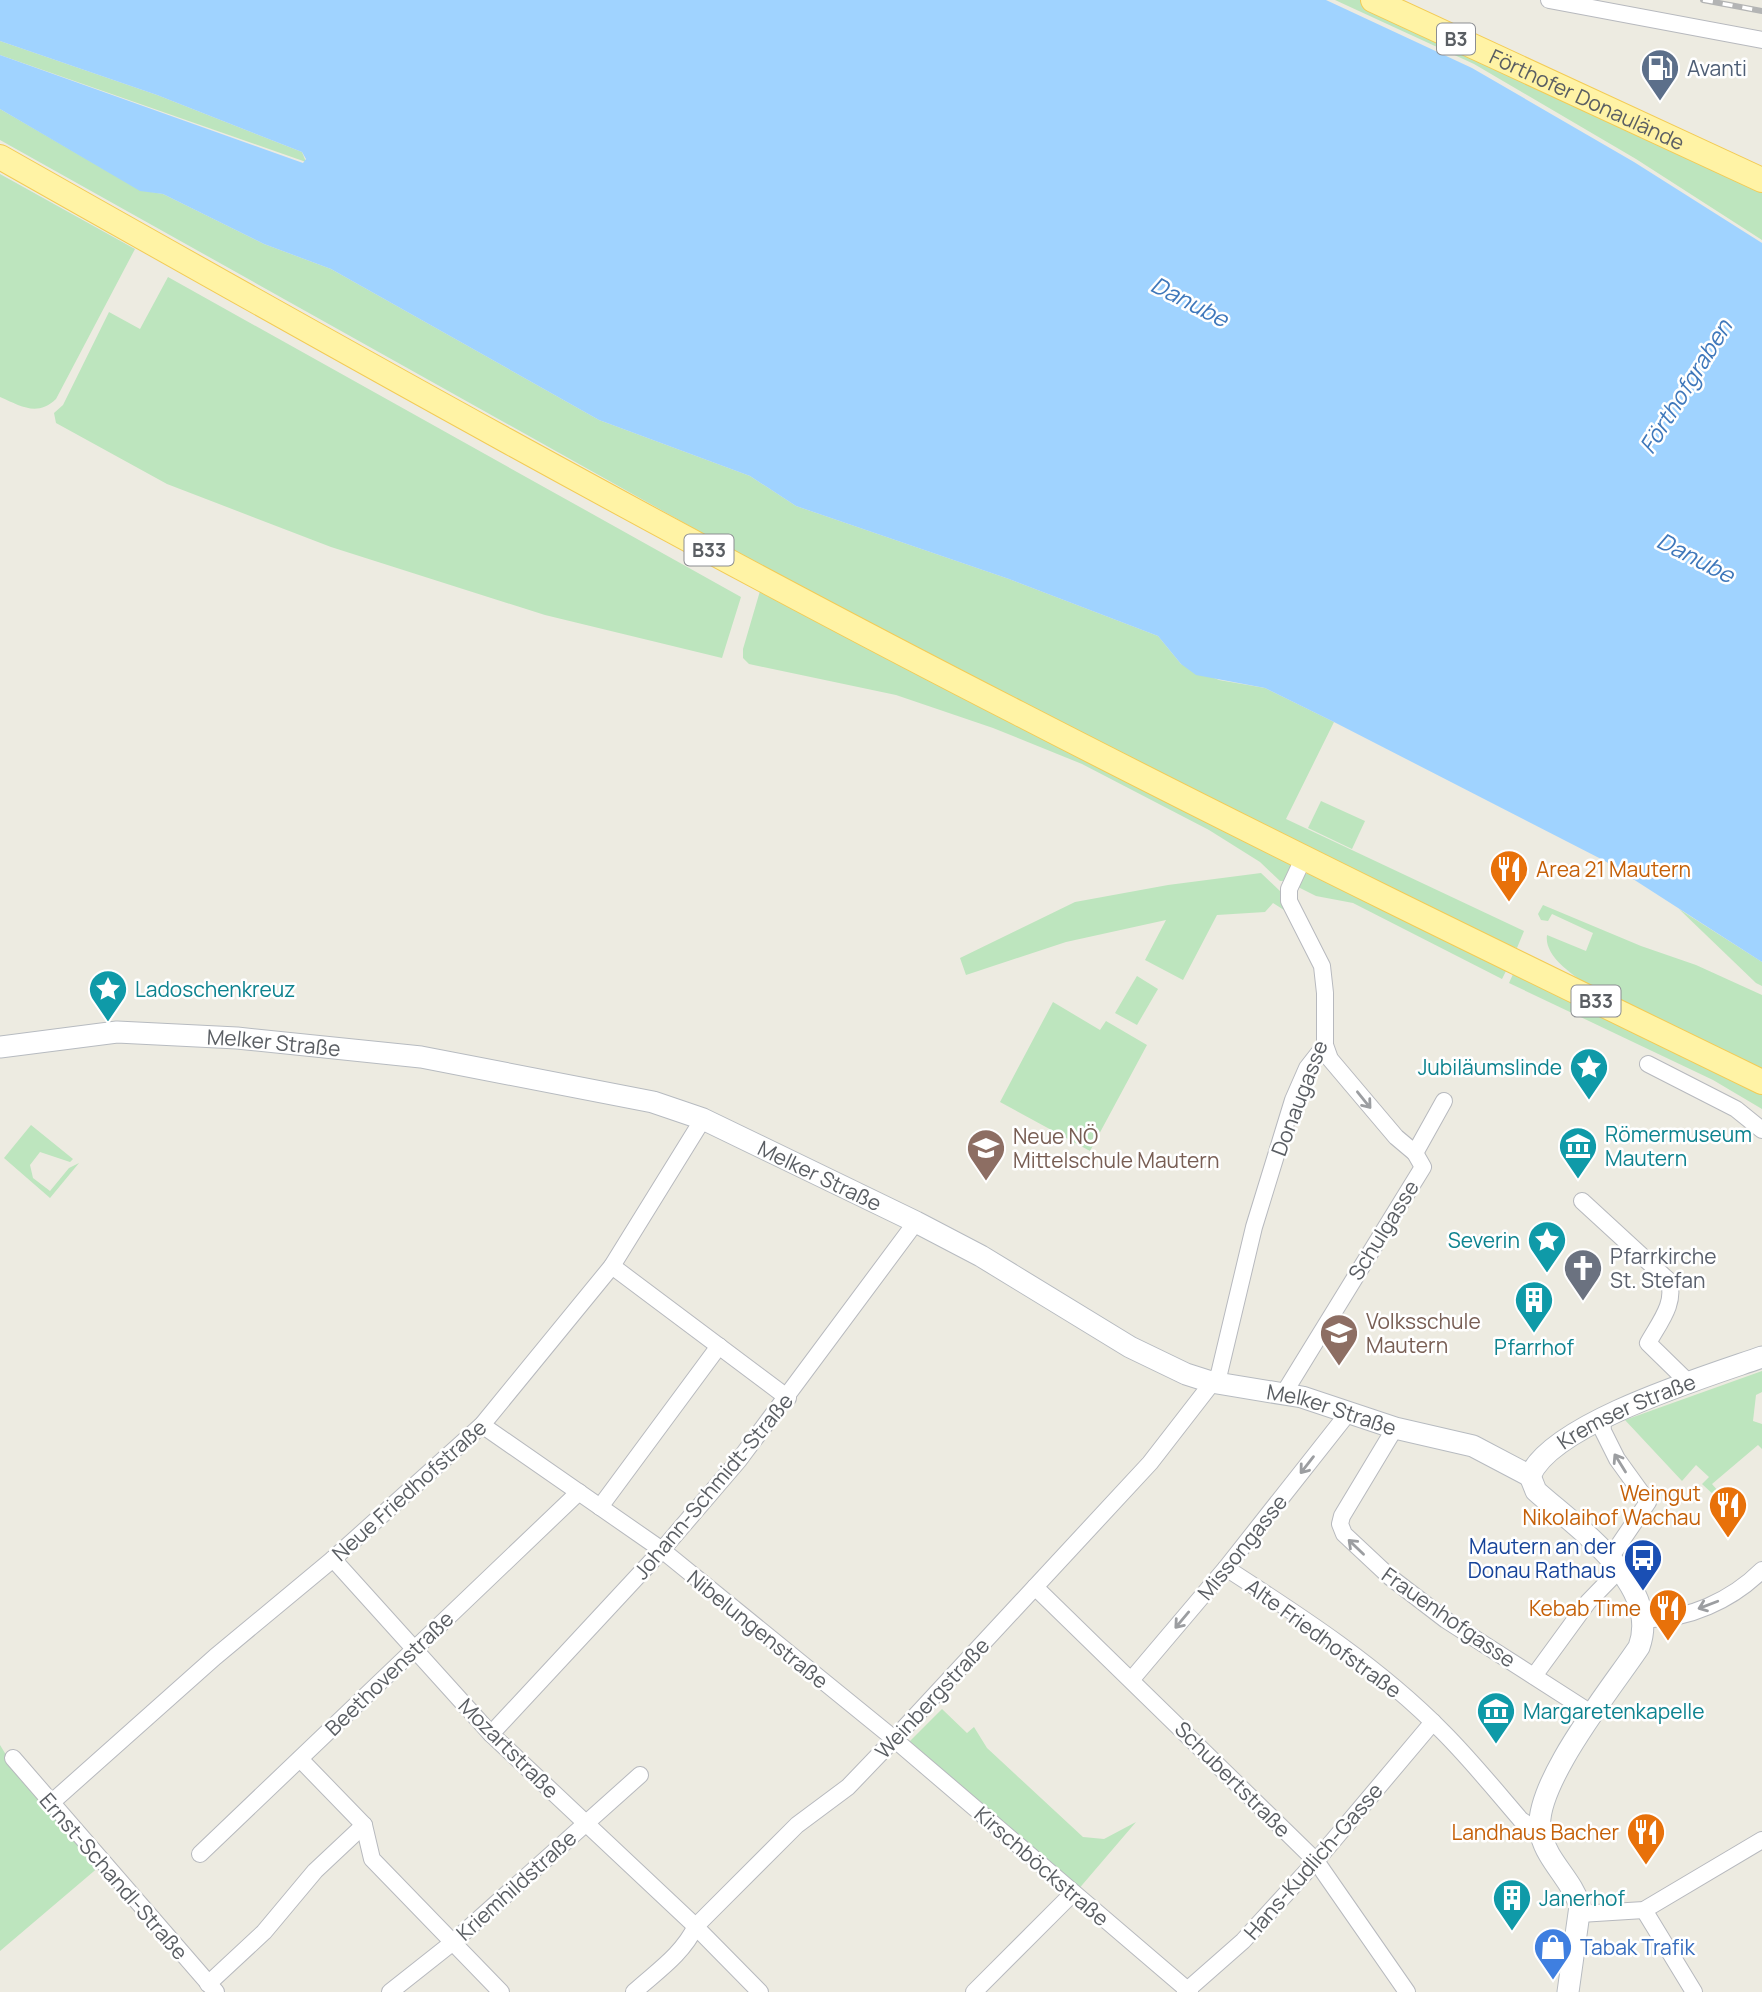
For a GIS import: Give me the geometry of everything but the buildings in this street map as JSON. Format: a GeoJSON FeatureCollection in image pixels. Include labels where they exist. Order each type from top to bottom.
{"type":"FeatureCollection","features":[{"type":"Feature","properties":{"kind":"main road","name":"Förthofer Donaulände"},"geometry":{"type":"LineString","coordinates":[[1373,0],[1762,180]]}},
{"type":"Feature","properties":{"kind":"main road","name":"B33"},"geometry":{"type":"LineString","coordinates":[[0,157],[756,576],[1016,712],[1304,857],[1762,1082]]}},
{"type":"Feature","properties":{"kind":"street"},"geometry":{"type":"LineString","coordinates":[[1549,0],[1762,40]]}},
{"type":"Feature","properties":{"kind":"street","name":"Donaugasse"},"geometry":{"type":"LineString","coordinates":[[1211,1382],[1219,1374],[1254,1227],[1293,1100],[1307,1068],[1325,1045],[1322,966],[1289,901],[1289,889],[1304,857]]}},
{"type":"Feature","properties":{"kind":"street","name":"Melker Straße"},"geometry":{"type":"LineString","coordinates":[[0,1046],[64,1037],[169,1033],[421,1057],[641,1100],[703,1119],[916,1222],[981,1256],[1139,1352],[1211,1382],[1284,1393],[1395,1428],[1473,1446],[1530,1476]]}},
{"type":"Feature","properties":{"kind":"street","name":"Schulgasse"},"geometry":{"type":"LineString","coordinates":[[1284,1393],[1423,1167],[1415,1153],[1373,1111],[1330,1059],[1325,1045]]}},
{"type":"Feature","properties":{"kind":"street"},"geometry":{"type":"LineString","coordinates":[[1648,1064],[1736,1109],[1762,1130]]}},
{"type":"Feature","properties":{"kind":"street"},"geometry":{"type":"LineString","coordinates":[[1415,1153],[1444,1101]]}},
{"type":"Feature","properties":{"kind":"street","name":"Neue Friedhofstraße"},"geometry":{"type":"LineString","coordinates":[[51,1803],[482,1426],[612,1266],[703,1119]]}},
{"type":"Feature","properties":{"kind":"street"},"geometry":{"type":"LineString","coordinates":[[1582,1201],[1668,1280],[1672,1290],[1670,1302],[1648,1343],[1690,1384]]}},
{"type":"Feature","properties":{"kind":"street","name":"Johann-Schmidt-Straße"},"geometry":{"type":"LineString","coordinates":[[491,1734],[662,1550],[788,1398],[916,1222]]}},
{"type":"Feature","properties":{"kind":"street"},"geometry":{"type":"LineString","coordinates":[[612,1266],[788,1398]]}},
{"type":"Feature","properties":{"kind":"street"},"geometry":{"type":"LineString","coordinates":[[600,1507],[719,1346]]}},
{"type":"Feature","properties":{"kind":"street","name":"Kremser Straße"},"geometry":{"type":"LineString","coordinates":[[1738,1366],[1762,1348]]}},
{"type":"Feature","properties":{"kind":"street","name":"Kremser Straße"},"geometry":{"type":"LineString","coordinates":[[1530,1476],[1555,1447],[1602,1418],[1762,1357]]}},
{"type":"Feature","properties":{"kind":"street","name":"Weinbergstraße"},"geometry":{"type":"LineString","coordinates":[[634,1992],[687,1944],[695,1926],[797,1825],[848,1787],[894,1739],[1150,1463],[1211,1382]]}},
{"type":"Feature","properties":{"kind":"street","name":"Missongasse"},"geometry":{"type":"LineString","coordinates":[[1132,1679],[1226,1568],[1349,1412]]}},
{"type":"Feature","properties":{"kind":"street"},"geometry":{"type":"LineString","coordinates":[[1534,1676],[1615,1564],[1648,1502],[1616,1460],[1603,1431],[1602,1418]]}},
{"type":"Feature","properties":{"kind":"street","name":"Nibelungenstraße"},"geometry":{"type":"LineString","coordinates":[[482,1426],[662,1550],[894,1739]]}},
{"type":"Feature","properties":{"kind":"street","name":"Frauenhofgasse"},"geometry":{"type":"LineString","coordinates":[[1395,1428],[1342,1516],[1340,1524],[1344,1534],[1390,1577],[1446,1620],[1591,1713]]}},
{"type":"Feature","properties":{"kind":"street"},"geometry":{"type":"LineString","coordinates":[[1530,1476],[1536,1491],[1615,1564],[1637,1597],[1645,1631],[1639,1647],[1591,1713],[1552,1782],[1539,1826],[1544,1845],[1575,1892],[1580,1914],[1568,1992]]}},
{"type":"Feature","properties":{"kind":"street","name":"Beethovenstraße"},"geometry":{"type":"LineString","coordinates":[[200,1854],[579,1492]]}},
{"type":"Feature","properties":{"kind":"street","name":"Mozartstraße"},"geometry":{"type":"LineString","coordinates":[[333,1559],[491,1734],[695,1926],[760,1992]]}},
{"type":"Feature","properties":{"kind":"street","name":"Alte Friedhofstraße"},"geometry":{"type":"LineString","coordinates":[[1226,1568],[1351,1652],[1433,1722],[1521,1820],[1530,1826],[1539,1826]]}},
{"type":"Feature","properties":{"kind":"street"},"geometry":{"type":"LineString","coordinates":[[1644,1619],[1677,1617],[1732,1595],[1762,1570]]}},
{"type":"Feature","properties":{"kind":"street","name":"Schubertstraße"},"geometry":{"type":"LineString","coordinates":[[1035,1587],[1316,1861],[1406,1992]]}},
{"type":"Feature","properties":{"kind":"street","name":"Hans-Kudlich-Gasse"},"geometry":{"type":"LineString","coordinates":[[1187,1991],[1243,1941],[1316,1861],[1433,1722]]}},
{"type":"Feature","properties":{"kind":"street","name":"Kirschböckstraße"},"geometry":{"type":"LineString","coordinates":[[894,1739],[1187,1991]]}},
{"type":"Feature","properties":{"kind":"street","name":"Ernst-Schandl-Straße"},"geometry":{"type":"LineString","coordinates":[[13,1758],[212,1988]]}},
{"type":"Feature","properties":{"kind":"street"},"geometry":{"type":"LineString","coordinates":[[300,1759],[364,1825],[372,1859],[501,1992]]}},
{"type":"Feature","properties":{"kind":"street","name":"Kriemhildstraße"},"geometry":{"type":"LineString","coordinates":[[390,1992],[452,1943],[640,1775]]}},
{"type":"Feature","properties":{"kind":"street"},"geometry":{"type":"LineString","coordinates":[[212,1988],[306,1887],[315,1871],[364,1825]]}},
{"type":"Feature","properties":{"kind":"street"},"geometry":{"type":"LineString","coordinates":[[1580,1914],[1644,1910],[1762,1840]]}},
{"type":"Feature","properties":{"kind":"street"},"geometry":{"type":"LineString","coordinates":[[974,1992],[1072,1894]]}},
{"type":"Feature","properties":{"kind":"street"},"geometry":{"type":"LineString","coordinates":[[1644,1910],[1694,1992]]}},
{"type":"Feature","properties":{"kind":"green space"},"geometry":{"type":"Polygon","coordinates":[[[1335,0],[1360,0],[1762,188],[1762,240],[1636,159],[1474,64],[1335,0]]]}},
{"type":"Feature","properties":{"kind":"green space"},"geometry":{"type":"Polygon","coordinates":[[[0,41],[157,95],[302,152],[306,162],[0,55],[0,41]]]}},
{"type":"Feature","properties":{"kind":"green space"},"geometry":{"type":"Polygon","coordinates":[[[0,109],[140,190],[163,194],[264,244],[331,269],[599,420],[750,476],[796,506],[1009,579],[1158,636],[1181,664],[1219,680],[1265,688],[1334,722],[1286,819],[1524,931],[1517,948],[1489,939],[1278,834],[763,567],[0,140],[0,109]]]}},
{"type":"Feature","properties":{"kind":"green space"},"geometry":{"type":"Polygon","coordinates":[[[0,174],[135,249],[56,399],[42,408],[29,408],[0,397],[0,174]]]}},
{"type":"Feature","properties":{"kind":"green space"},"geometry":{"type":"Polygon","coordinates":[[[168,277],[741,597],[722,658],[545,615],[331,547],[167,484],[56,423],[54,413],[63,405],[109,312],[140,329],[168,277]]]}},
{"type":"Feature","properties":{"kind":"green space"},"geometry":{"type":"Polygon","coordinates":[[[760,591],[1293,865],[1285,881],[1280,881],[1260,862],[1209,830],[1082,764],[993,728],[896,695],[749,664],[743,658],[743,649],[760,591]]]}},
{"type":"Feature","properties":{"kind":"green space"},"geometry":{"type":"Polygon","coordinates":[[[1321,801],[1365,821],[1352,849],[1308,828],[1321,801]]]}},
{"type":"Feature","properties":{"kind":"green space"},"geometry":{"type":"Polygon","coordinates":[[[1261,873],[1280,891],[1284,910],[1273,903],[1265,912],[1217,915],[1183,980],[1145,960],[1166,920],[1066,942],[966,975],[960,958],[1075,902],[1168,885],[1261,873]]]}},
{"type":"Feature","properties":{"kind":"green space"},"geometry":{"type":"Polygon","coordinates":[[[1310,873],[1507,969],[1502,979],[1353,903],[1316,896],[1298,887],[1304,874],[1310,873]]]}},
{"type":"Feature","properties":{"kind":"green space"},"geometry":{"type":"Polygon","coordinates":[[[1543,905],[1641,946],[1696,965],[1762,995],[1762,1069],[1583,982],[1553,956],[1547,935],[1586,951],[1593,933],[1552,914],[1548,921],[1541,920],[1538,914],[1543,905]]]}},
{"type":"Feature","properties":{"kind":"green space"},"geometry":{"type":"Polygon","coordinates":[[[1679,909],[1762,962],[1762,986],[1756,983],[1679,909]]]}},
{"type":"Feature","properties":{"kind":"green space"},"geometry":{"type":"Polygon","coordinates":[[[1514,972],[1762,1094],[1762,1109],[1713,1080],[1509,983],[1514,972]]]}},
{"type":"Feature","properties":{"kind":"green space"},"geometry":{"type":"Polygon","coordinates":[[[1137,976],[1158,989],[1137,1025],[1115,1013],[1137,976]]]}},
{"type":"Feature","properties":{"kind":"green space"},"geometry":{"type":"Polygon","coordinates":[[[1053,1002],[1100,1030],[1106,1021],[1147,1045],[1090,1151],[1000,1102],[1053,1002]]]}},
{"type":"Feature","properties":{"kind":"green space"},"geometry":{"type":"Polygon","coordinates":[[[31,1125],[73,1159],[70,1162],[40,1152],[30,1165],[33,1178],[50,1191],[69,1168],[79,1163],[50,1198],[4,1158],[31,1125]]]}},
{"type":"Feature","properties":{"kind":"green space"},"geometry":{"type":"Polygon","coordinates":[[[1762,1371],[1762,1392],[1756,1395],[1753,1421],[1762,1424],[1762,1449],[1758,1445],[1712,1484],[1718,1491],[1714,1495],[1702,1484],[1709,1477],[1696,1465],[1682,1481],[1625,1420],[1762,1371]]]}},
{"type":"Feature","properties":{"kind":"green space"},"geometry":{"type":"Polygon","coordinates":[[[942,1709],[967,1733],[974,1727],[987,1748],[1083,1837],[1104,1839],[1136,1822],[1077,1891],[906,1745],[942,1709]]]}},
{"type":"Feature","properties":{"kind":"green space"},"geometry":{"type":"Polygon","coordinates":[[[0,1745],[8,1758],[100,1866],[0,1951],[0,1745]]]}},
{"type":"Feature","properties":{"kind":"water"},"geometry":{"type":"Polygon","coordinates":[[[0,0],[1326,0],[1472,68],[1634,162],[1762,243],[1762,962],[1605,861],[1334,722],[1265,688],[1196,675],[1181,664],[1158,636],[1009,579],[796,506],[750,476],[599,420],[331,269],[264,244],[163,194],[140,191],[0,109],[0,55],[303,163],[306,159],[302,152],[157,95],[0,41],[0,0]]]}},
{"type":"Feature","properties":{"kind":"railway"},"geometry":{"type":"LineString","coordinates":[[1703,0],[1762,11]]}},
{"type":"Feature","properties":{"kind":"place","name":"Avanti"},"geometry":{"type":"Point","coordinates":[1660,102]}},
{"type":"Feature","properties":{"kind":"place","name":"Area 21 Mautern"},"geometry":{"type":"Point","coordinates":[1509,903]}},
{"type":"Feature","properties":{"kind":"place","name":"Ladoschenkreuz"},"geometry":{"type":"Point","coordinates":[108,1023]}},
{"type":"Feature","properties":{"kind":"place","name":"Jubiläumslinde"},"geometry":{"type":"Point","coordinates":[1589,1101]}},
{"type":"Feature","properties":{"kind":"place","name":"Römermuseum Mautern"},"geometry":{"type":"Point","coordinates":[1578,1180]}},
{"type":"Feature","properties":{"kind":"place","name":"Neue NÖ Mittelschule Mautern"},"geometry":{"type":"Point","coordinates":[986,1182]}},
{"type":"Feature","properties":{"kind":"place","name":"Severin"},"geometry":{"type":"Point","coordinates":[1547,1274]}},
{"type":"Feature","properties":{"kind":"place","name":"Pfarrkirche St. Stefan"},"geometry":{"type":"Point","coordinates":[1583,1302]}},
{"type":"Feature","properties":{"kind":"place","name":"Pfarrhof"},"geometry":{"type":"Point","coordinates":[1534,1334]}},
{"type":"Feature","properties":{"kind":"place","name":"Volksschule Mautern"},"geometry":{"type":"Point","coordinates":[1339,1367]}},
{"type":"Feature","properties":{"kind":"place","name":"Weingut Nikolaihof Wachau"},"geometry":{"type":"Point","coordinates":[1728,1539]}},
{"type":"Feature","properties":{"kind":"place","name":"Mautern an der Donau Rathaus"},"geometry":{"type":"Point","coordinates":[1643,1592]}},
{"type":"Feature","properties":{"kind":"place","name":"Kebab Time"},"geometry":{"type":"Point","coordinates":[1668,1642]}},
{"type":"Feature","properties":{"kind":"place","name":"Margaretenkapelle"},"geometry":{"type":"Point","coordinates":[1496,1745]}},
{"type":"Feature","properties":{"kind":"place","name":"Landhaus Bacher"},"geometry":{"type":"Point","coordinates":[1646,1866]}},
{"type":"Feature","properties":{"kind":"place","name":"Janerhof"},"geometry":{"type":"Point","coordinates":[1512,1932]}},
{"type":"Feature","properties":{"kind":"place","name":"Tabak Trafik"},"geometry":{"type":"Point","coordinates":[1553,1981]}},
{"type":"Feature","properties":{"kind":"water label","name":"Danube"},"geometry":{"type":"Point","coordinates":[1190,301]}},
{"type":"Feature","properties":{"kind":"water label","name":"Förthofgraben"},"geometry":{"type":"Point","coordinates":[1685,386]}},
{"type":"Feature","properties":{"kind":"water label","name":"Danube"},"geometry":{"type":"Point","coordinates":[1696,557]}}]}
